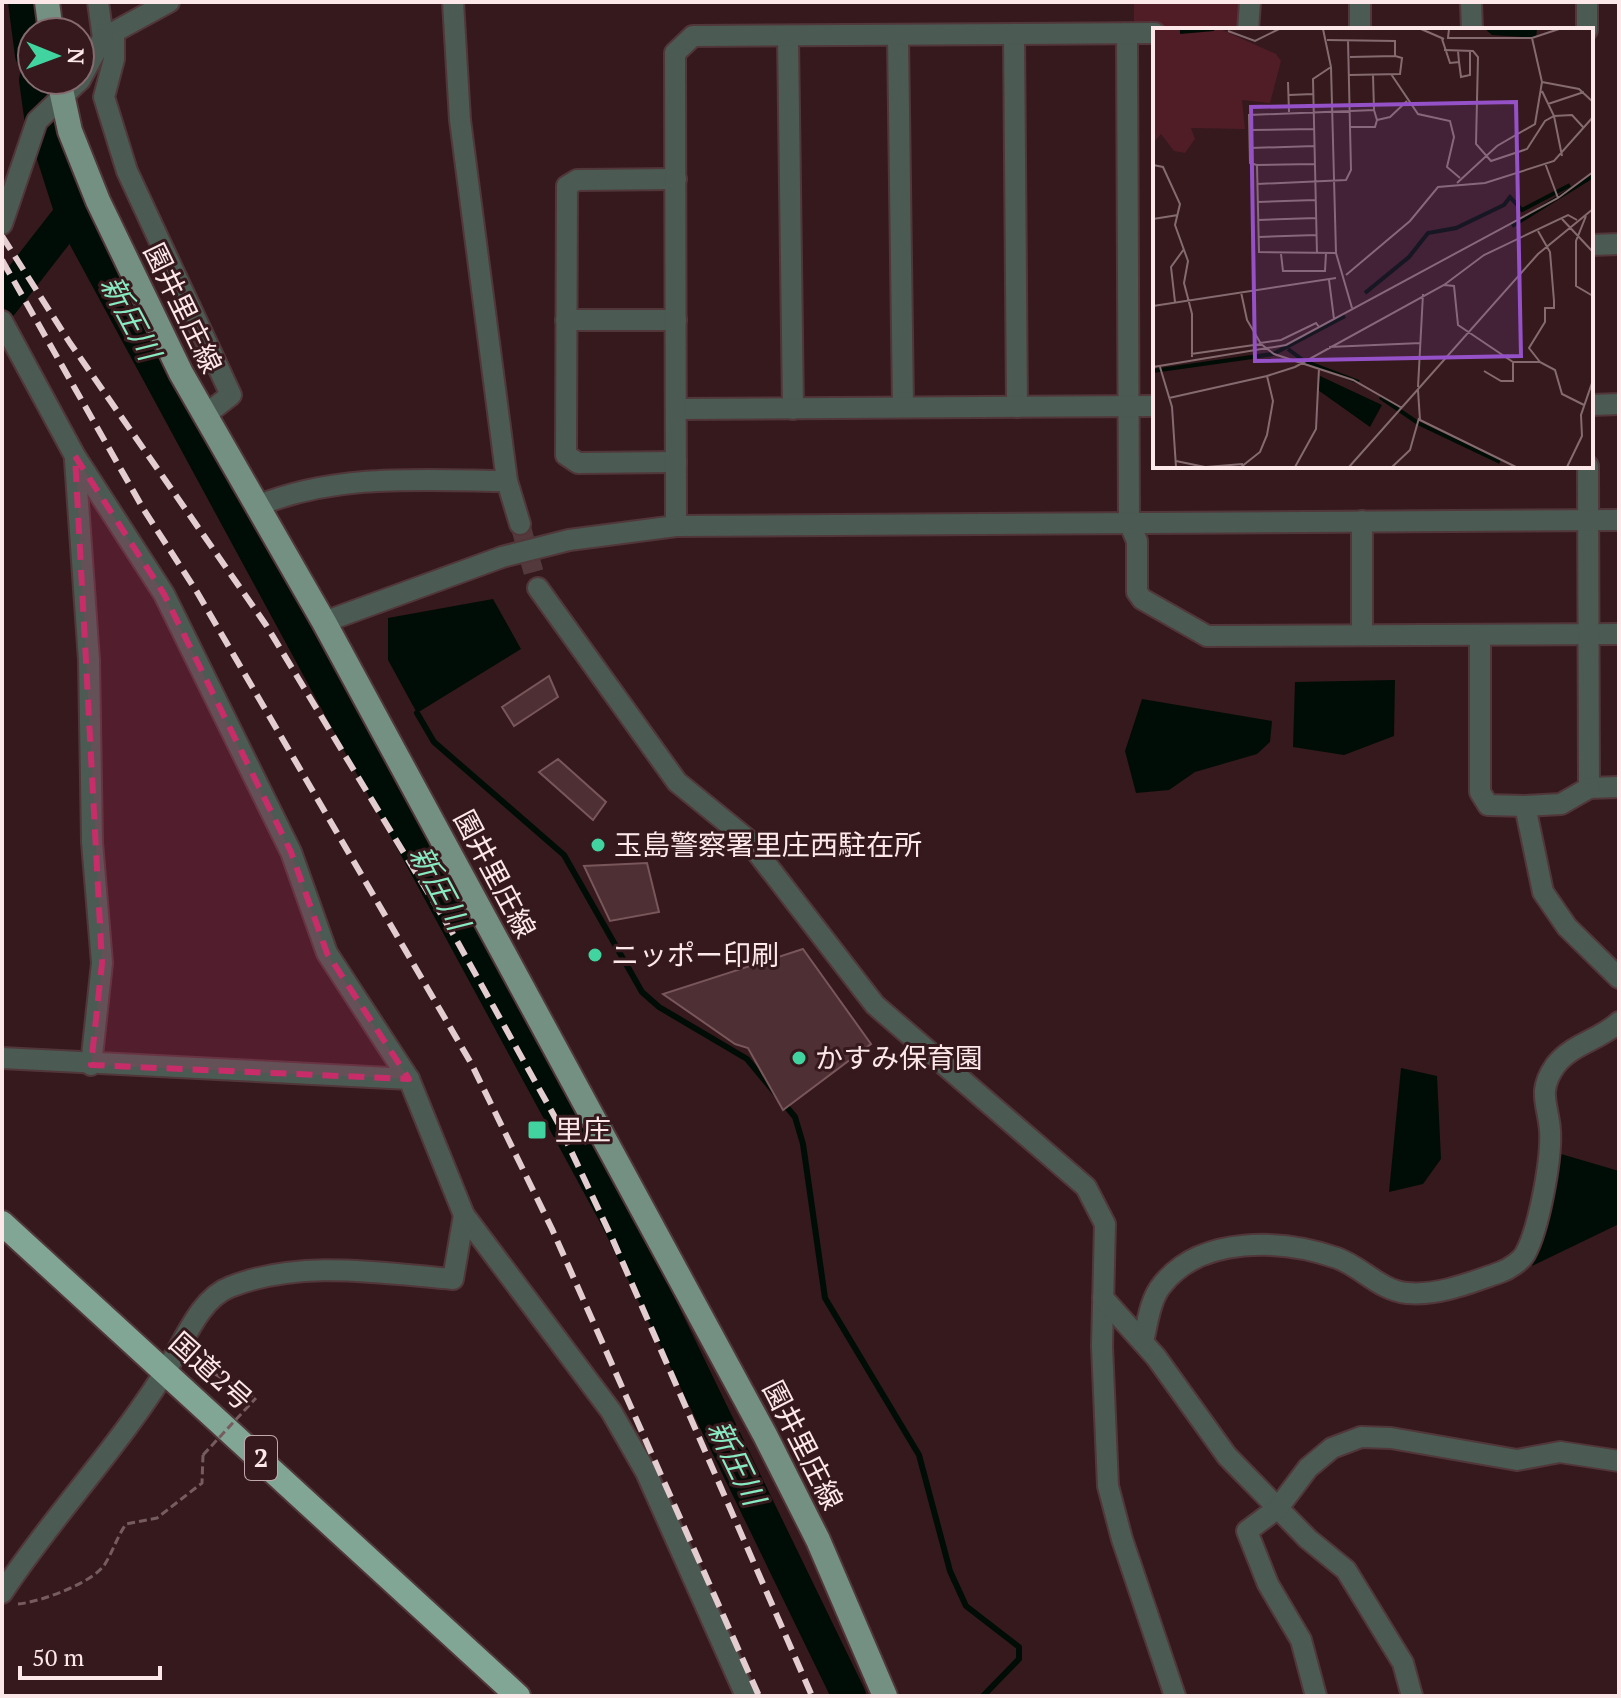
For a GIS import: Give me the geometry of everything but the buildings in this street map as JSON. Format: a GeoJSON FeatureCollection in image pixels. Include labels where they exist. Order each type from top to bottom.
{"type":"FeatureCollection","features":[{"type":"Feature","properties":{"kind":"highway","name":"国道2号"},"geometry":{"type":"LineString","coordinates":[[2,1223],[172,1362],[518,1696]]}},
{"type":"Feature","properties":{"kind":"main road","name":"園井里庄線"},"geometry":{"type":"LineString","coordinates":[[61,96],[70,131],[98,201],[204,416],[324,622],[765,1435],[818,1540],[885,1696]]}},
{"type":"Feature","properties":{"kind":"street"},"geometry":{"type":"LineString","coordinates":[[98,2],[114,59],[104,97],[127,171],[231,395],[204,416]]}},
{"type":"Feature","properties":{"kind":"street"},"geometry":{"type":"LineString","coordinates":[[96,54],[108,35],[169,2]]}},
{"type":"Feature","properties":{"kind":"street"},"geometry":{"type":"LineString","coordinates":[[453,2],[460,120],[507,481],[520,524]]}},
{"type":"Feature","properties":{"kind":"street"},"geometry":{"type":"LineString","coordinates":[[1248,28],[1250,2]]}},
{"type":"Feature","properties":{"kind":"street"},"geometry":{"type":"LineString","coordinates":[[1360,2],[1360,28]]}},
{"type":"Feature","properties":{"kind":"street"},"geometry":{"type":"LineString","coordinates":[[1471,2],[1472,28]]}},
{"type":"Feature","properties":{"kind":"street"},"geometry":{"type":"LineString","coordinates":[[1587,2],[1587,28]]}},
{"type":"Feature","properties":{"kind":"street"},"geometry":{"type":"LineString","coordinates":[[676,526],[675,53],[693,36],[1153,33]]}},
{"type":"Feature","properties":{"kind":"street"},"geometry":{"type":"LineString","coordinates":[[1127,34],[1129,522],[1137,541],[1137,592],[1142,599],[1207,636],[1619,634]]}},
{"type":"Feature","properties":{"kind":"street"},"geometry":{"type":"LineString","coordinates":[[1014,35],[1017,407]]}},
{"type":"Feature","properties":{"kind":"street"},"geometry":{"type":"LineString","coordinates":[[788,37],[793,409]]}},
{"type":"Feature","properties":{"kind":"street"},"geometry":{"type":"LineString","coordinates":[[898,37],[903,406]]}},
{"type":"Feature","properties":{"kind":"street"},"geometry":{"type":"LineString","coordinates":[[2,224],[37,121],[56,96]]}},
{"type":"Feature","properties":{"kind":"street"},"geometry":{"type":"LineString","coordinates":[[676,179],[577,180],[567,186],[566,320],[566,455],[578,463],[676,462]]}},
{"type":"Feature","properties":{"kind":"street"},"geometry":{"type":"LineString","coordinates":[[1593,245],[1619,244]]}},
{"type":"Feature","properties":{"kind":"street"},"geometry":{"type":"LineString","coordinates":[[566,320],[676,320]]}},
{"type":"Feature","properties":{"kind":"street"},"geometry":{"type":"LineString","coordinates":[[2,321],[75,456],[164,594],[291,852],[327,953],[409,1079],[464,1215],[611,1411],[646,1472],[746,1696]]}},
{"type":"Feature","properties":{"kind":"street"},"geometry":{"type":"LineString","coordinates":[[1593,405],[1619,404]]}},
{"type":"Feature","properties":{"kind":"street"},"geometry":{"type":"LineString","coordinates":[[677,409],[1153,406]]}},
{"type":"Feature","properties":{"kind":"street"},"geometry":{"type":"LineString","coordinates":[[75,456],[89,660],[92,842],[102,963],[91,1065]]}},
{"type":"Feature","properties":{"kind":"street"},"geometry":{"type":"LineString","coordinates":[[1588,468],[1589,788]]}},
{"type":"Feature","properties":{"kind":"street"},"geometry":{"type":"LineString","coordinates":[[257,506],[284,495],[348,481],[507,481]]}},
{"type":"Feature","properties":{"kind":"street"},"geometry":{"type":"LineString","coordinates":[[324,622],[502,557],[569,540],[676,526],[1619,520]]}},
{"type":"Feature","properties":{"kind":"street"},"geometry":{"type":"LineString","coordinates":[[1362,521],[1362,635]]}},
{"type":"Feature","properties":{"kind":"street"},"geometry":{"type":"LineString","coordinates":[[538,588],[677,782],[746,838],[875,1005],[1086,1187],[1105,1224],[1103,1298],[1108,1486],[1122,1539],[1175,1696]]}},
{"type":"Feature","properties":{"kind":"street"},"geometry":{"type":"LineString","coordinates":[[1480,635],[1480,792],[1488,805],[1561,804],[1589,788],[1619,787]]}},
{"type":"Feature","properties":{"kind":"street"},"geometry":{"type":"LineString","coordinates":[[1525,806],[1543,892],[1567,927],[1619,978]]}},
{"type":"Feature","properties":{"kind":"street"},"geometry":{"type":"LineString","coordinates":[[1143,1342],[1160,1286],[1187,1261],[1214,1251],[1266,1244],[1304,1249],[1340,1259],[1375,1282],[1406,1293],[1442,1291],[1506,1270],[1525,1256],[1545,1185],[1550,1129],[1542,1097],[1555,1067],[1574,1047],[1608,1032],[1619,1022]]}},
{"type":"Feature","properties":{"kind":"street"},"geometry":{"type":"LineString","coordinates":[[2,1058],[91,1065],[409,1079]]}},
{"type":"Feature","properties":{"kind":"street"},"geometry":{"type":"LineString","coordinates":[[8,1599],[29,1551],[172,1362],[207,1302],[228,1287],[302,1270],[453,1279],[464,1215]]}},
{"type":"Feature","properties":{"kind":"street"},"geometry":{"type":"LineString","coordinates":[[1103,1298],[1143,1342],[1227,1456],[1346,1570],[1403,1663],[1412,1696]]}},
{"type":"Feature","properties":{"kind":"street"},"geometry":{"type":"LineString","coordinates":[[1316,1696],[1301,1640],[1268,1584],[1247,1531],[1278,1508],[1308,1468],[1332,1448],[1361,1437],[1391,1438],[1517,1460],[1560,1452],[1619,1461]]}},
{"type":"Feature","properties":{"kind":"path"},"geometry":{"type":"LineString","coordinates":[[8,1599],[71,1589],[105,1566],[113,1543],[126,1524],[157,1518],[202,1483],[203,1455],[256,1398],[172,1362]]}},
{"type":"Feature","properties":{"kind":"highlighted area"},"geometry":{"type":"Polygon","coordinates":[[[75,456],[164,594],[233,728],[291,852],[327,953],[409,1079],[91,1065],[102,963],[75,456]]]}},
{"type":"Feature","properties":{"kind":"shaded area"},"geometry":{"type":"Polygon","coordinates":[[[1134,2],[1242,2],[1242,21],[1238,27],[1134,26],[1134,2]]]}},
{"type":"Feature","properties":{"kind":"shaded area"},"geometry":{"type":"Polygon","coordinates":[[[493,599],[521,649],[417,713],[388,660],[388,618],[493,599]]]}},
{"type":"Feature","properties":{"kind":"shaded area"},"geometry":{"type":"Polygon","coordinates":[[[1395,680],[1394,736],[1344,755],[1293,747],[1295,682],[1395,680]]]}},
{"type":"Feature","properties":{"kind":"shaded area"},"geometry":{"type":"Polygon","coordinates":[[[1142,699],[1272,721],[1270,742],[1257,754],[1195,772],[1169,790],[1136,793],[1125,751],[1142,699]]]}},
{"type":"Feature","properties":{"kind":"shaded area"},"geometry":{"type":"Polygon","coordinates":[[[1401,1068],[1437,1076],[1441,1159],[1423,1184],[1389,1192],[1401,1068]]]}},
{"type":"Feature","properties":{"kind":"shaded area"},"geometry":{"type":"Polygon","coordinates":[[[1561,1154],[1619,1171],[1619,1224],[1532,1266],[1561,1154]]]}},
{"type":"Feature","properties":{"kind":"waterway","name":"新圧川"},"geometry":{"type":"LineString","coordinates":[[25,2],[27,16]]}},
{"type":"Feature","properties":{"kind":"waterway","name":"新圧川"},"geometry":{"type":"LineString","coordinates":[[38,96],[41,116],[72,213],[618,1220],[849,1696]]}},
{"type":"Feature","properties":{"kind":"waterway"},"geometry":{"type":"LineString","coordinates":[[2,303],[72,213]]}},
{"type":"Feature","properties":{"kind":"waterway"},"geometry":{"type":"LineString","coordinates":[[417,713],[434,742],[564,855],[642,992],[659,1007],[747,1059],[795,1117],[803,1144],[825,1298],[919,1455],[950,1571],[966,1606],[1019,1647],[1019,1659],[983,1696]]}},
{"type":"Feature","properties":{"kind":"tunnel"},"geometry":{"type":"LineString","coordinates":[[520,524],[538,588]]}},
{"type":"Feature","properties":{"kind":"railway"},"geometry":{"type":"LineString","coordinates":[[2,236],[70,343],[266,625],[456,939],[557,1121],[612,1238],[812,1696]]}},
{"type":"Feature","properties":{"kind":"railway"},"geometry":{"type":"LineString","coordinates":[[2,260],[144,510],[197,592],[471,1063],[552,1229],[759,1696]]}},
{"type":"Feature","properties":{"kind":"place","name":"玉島警察署里庄西駐在所"},"geometry":{"type":"Point","coordinates":[598,845]}},
{"type":"Feature","properties":{"kind":"place","name":"ニッポー印刷"},"geometry":{"type":"Point","coordinates":[595,955]}},
{"type":"Feature","properties":{"kind":"place","name":"かすみ保育園"},"geometry":{"type":"Point","coordinates":[799,1058]}},
{"type":"Feature","properties":{"kind":"place","name":"里庄"},"geometry":{"type":"Point","coordinates":[537,1130]}}]}
